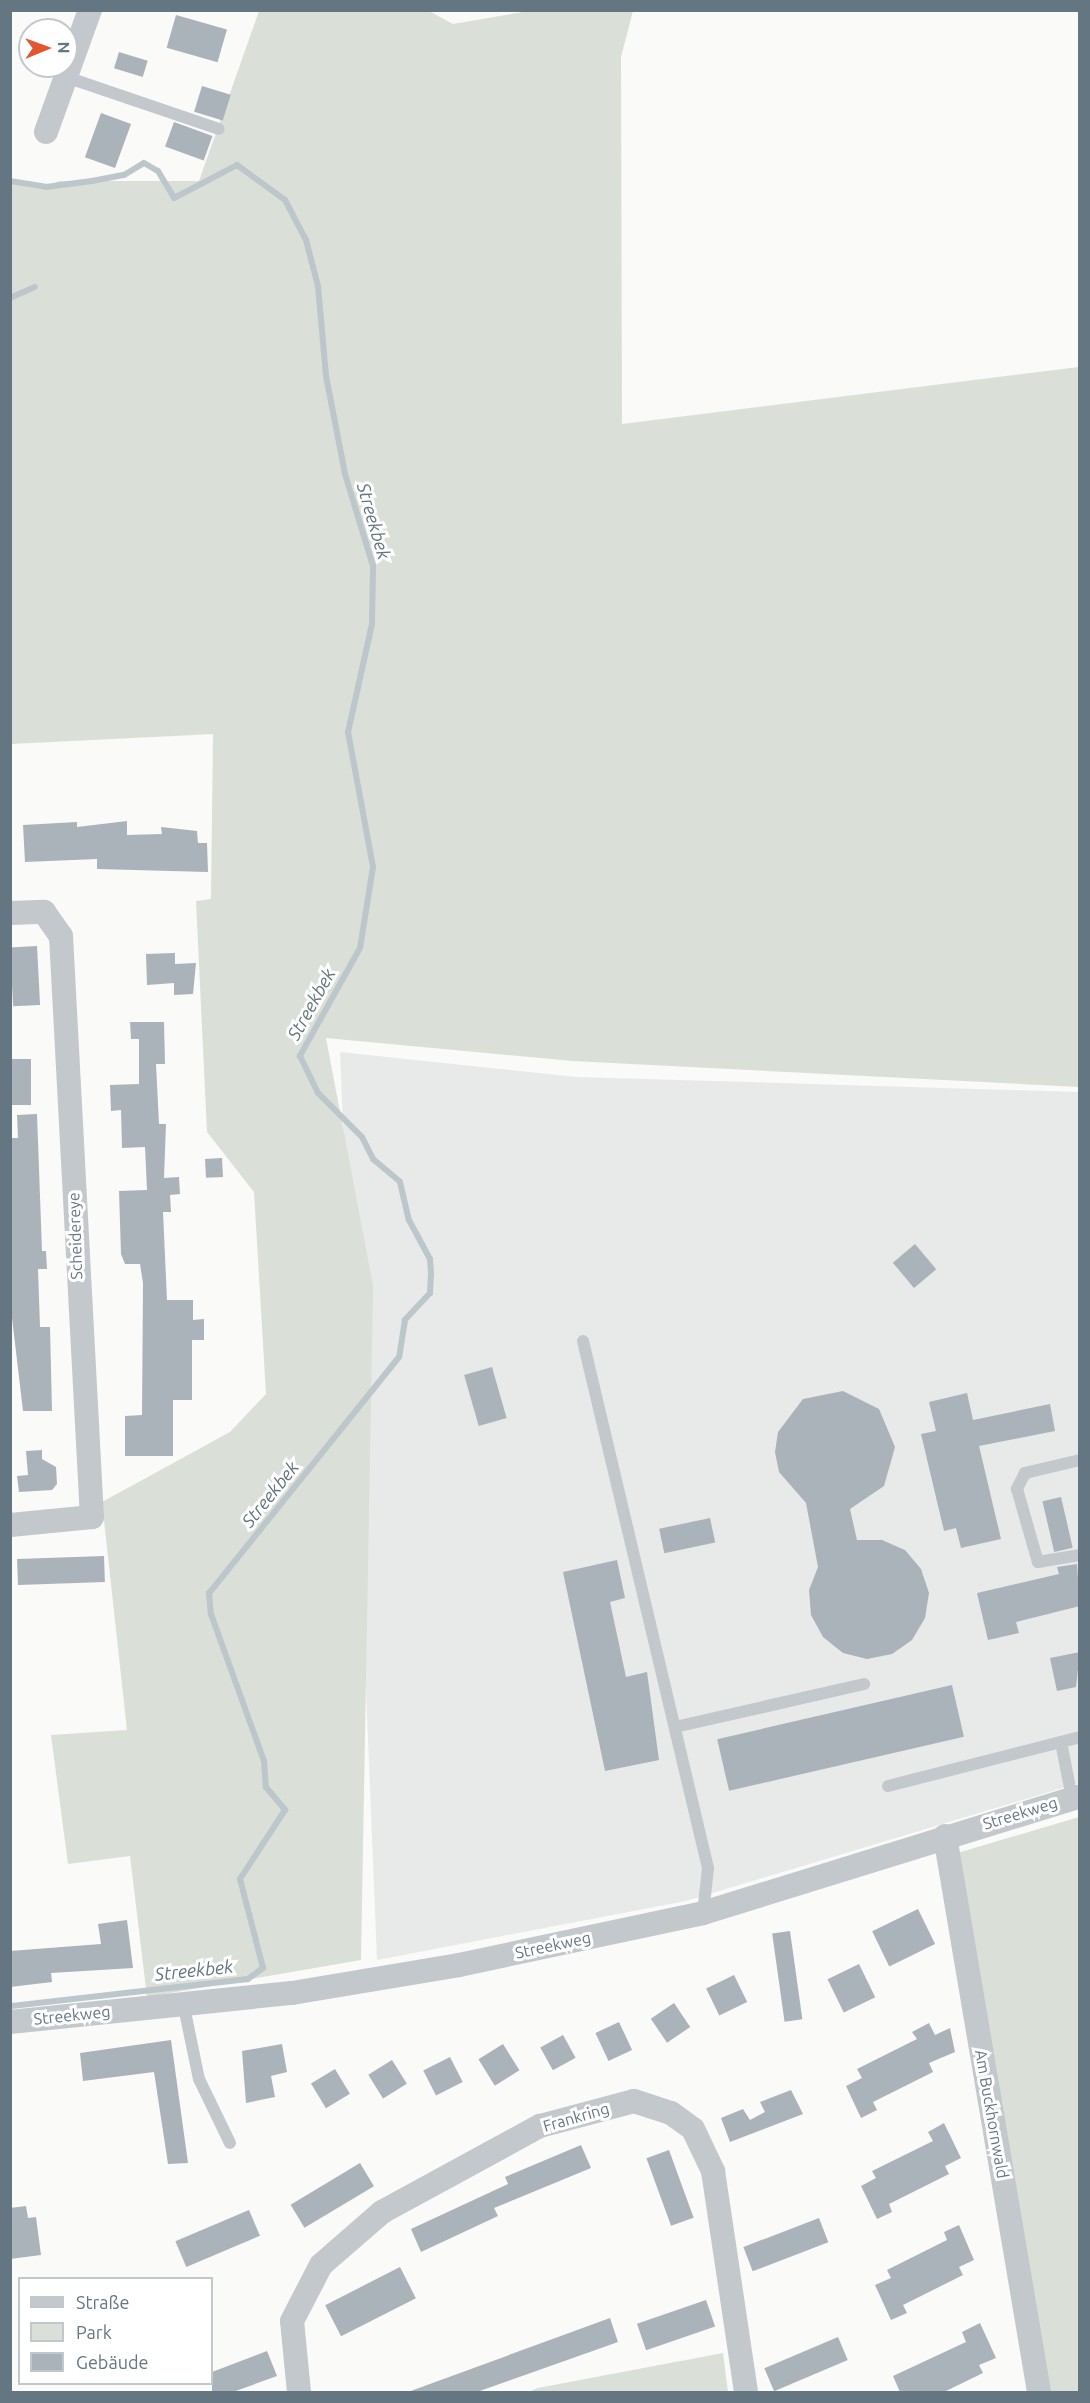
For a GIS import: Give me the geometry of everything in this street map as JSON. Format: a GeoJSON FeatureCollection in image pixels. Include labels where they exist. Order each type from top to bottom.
{"type":"FeatureCollection","features":[{"type":"Feature","properties":{"kind":"street"},"geometry":{"type":"LineString","coordinates":[[78,49],[90,10]]}},
{"type":"Feature","properties":{"kind":"street"},"geometry":{"type":"LineString","coordinates":[[46,132],[69,78]]}},
{"type":"Feature","properties":{"kind":"street","name":"Scheidereye"},"geometry":{"type":"LineString","coordinates":[[10,913],[44,912],[61,936],[92,1516],[10,1525]]}},
{"type":"Feature","properties":{"kind":"street","name":"Streekweg"},"geometry":{"type":"LineString","coordinates":[[10,2022],[183,2002],[292,1993],[448,1967],[703,1913],[1076,1797]]}},
{"type":"Feature","properties":{"kind":"street","name":"Am Buckhornwald"},"geometry":{"type":"LineString","coordinates":[[945,1836],[1039,2392]]}},
{"type":"Feature","properties":{"kind":"street","name":"Frankring"},"geometry":{"type":"LineString","coordinates":[[299,2392],[292,2321],[321,2265],[382,2212],[540,2126],[633,2101],[671,2113],[693,2129],[713,2171],[746,2392]]}},
{"type":"Feature","properties":{"kind":"lane"},"geometry":{"type":"LineString","coordinates":[[69,78],[219,129]]}},
{"type":"Feature","properties":{"kind":"lane"},"geometry":{"type":"LineString","coordinates":[[583,1341],[708,1868],[703,1913]]}},
{"type":"Feature","properties":{"kind":"lane"},"geometry":{"type":"LineString","coordinates":[[1080,1460],[1025,1473],[1017,1490],[1038,1562],[1080,1555]]}},
{"type":"Feature","properties":{"kind":"lane"},"geometry":{"type":"LineString","coordinates":[[675,1727],[864,1684]]}},
{"type":"Feature","properties":{"kind":"lane"},"geometry":{"type":"LineString","coordinates":[[888,1786],[1080,1737]]}},
{"type":"Feature","properties":{"kind":"lane"},"geometry":{"type":"LineString","coordinates":[[1061,1742],[1076,1797]]}},
{"type":"Feature","properties":{"kind":"lane"},"geometry":{"type":"LineString","coordinates":[[183,2002],[199,2079],[230,2143]]}},
{"type":"Feature","properties":{"kind":"shaded area"},"geometry":{"type":"Polygon","coordinates":[[[340,1052],[577,1077],[1079,1092],[1079,1783],[686,1901],[377,1960],[340,1052]]]}},
{"type":"Feature","properties":{"kind":"green space"},"geometry":{"type":"Polygon","coordinates":[[[259,11],[429,11],[453,24],[529,11],[633,11],[621,57],[622,424],[1079,367],[1079,1087],[573,1061],[326,1038],[373,1286],[361,1960],[147,1997],[130,1856],[68,1864],[51,1735],[127,1730],[102,1502],[230,1432],[266,1394],[254,1192],[207,1132],[196,901],[211,899],[213,734],[11,744],[11,181],[46,187],[59,181],[199,181],[259,11]]]}},
{"type":"Feature","properties":{"kind":"green space"},"geometry":{"type":"Polygon","coordinates":[[[1079,1817],[1079,2392],[1050,2392],[954,1854],[1079,1817]]]}},
{"type":"Feature","properties":{"kind":"green space"},"geometry":{"type":"Polygon","coordinates":[[[723,2353],[728,2392],[528,2392],[538,2388],[723,2353]]]}},
{"type":"Feature","properties":{"kind":"building"},"geometry":{"type":"Polygon","coordinates":[[[176,15],[227,30],[218,62],[167,48],[176,15]]]}},
{"type":"Feature","properties":{"kind":"building"},"geometry":{"type":"Polygon","coordinates":[[[119,52],[148,61],[143,77],[114,68],[119,52]]]}},
{"type":"Feature","properties":{"kind":"building"},"geometry":{"type":"Polygon","coordinates":[[[202,86],[231,95],[223,121],[194,112],[202,86]]]}},
{"type":"Feature","properties":{"kind":"building"},"geometry":{"type":"Polygon","coordinates":[[[101,113],[131,124],[115,168],[85,157],[101,113]]]}},
{"type":"Feature","properties":{"kind":"building"},"geometry":{"type":"Polygon","coordinates":[[[174,122],[213,136],[204,160],[165,146],[174,122]]]}},
{"type":"Feature","properties":{"kind":"building"},"geometry":{"type":"Polygon","coordinates":[[[127,821],[127,835],[162,834],[161,827],[197,831],[198,843],[207,843],[208,872],[97,869],[97,859],[25,862],[23,825],[77,822],[77,827],[127,821]]]}},
{"type":"Feature","properties":{"kind":"building"},"geometry":{"type":"Polygon","coordinates":[[[37,946],[40,1005],[13,1006],[10,947],[37,946]]]}},
{"type":"Feature","properties":{"kind":"building"},"geometry":{"type":"Polygon","coordinates":[[[175,953],[175,964],[196,963],[193,994],[174,995],[174,983],[147,985],[146,954],[175,953]]]}},
{"type":"Feature","properties":{"kind":"building"},"geometry":{"type":"Polygon","coordinates":[[[130,1022],[164,1022],[165,1064],[156,1064],[159,1124],[166,1124],[164,1178],[179,1177],[180,1194],[170,1195],[171,1212],[163,1212],[167,1300],[193,1300],[193,1320],[204,1319],[204,1340],[192,1340],[192,1400],[173,1400],[173,1456],[125,1456],[125,1416],[142,1415],[143,1283],[140,1264],[125,1264],[121,1254],[119,1191],[147,1190],[145,1147],[122,1148],[121,1110],[111,1111],[110,1085],[139,1084],[139,1039],[131,1039],[130,1022]]]}},
{"type":"Feature","properties":{"kind":"building"},"geometry":{"type":"Polygon","coordinates":[[[10,1059],[31,1059],[31,1105],[10,1105],[10,1059]]]}},
{"type":"Feature","properties":{"kind":"building"},"geometry":{"type":"Polygon","coordinates":[[[37,1114],[42,1251],[46,1251],[47,1269],[38,1269],[40,1327],[50,1327],[52,1411],[23,1411],[10,1301],[10,1138],[18,1138],[17,1115],[37,1114]]]}},
{"type":"Feature","properties":{"kind":"building"},"geometry":{"type":"Polygon","coordinates":[[[222,1158],[223,1177],[206,1178],[205,1159],[222,1158]]]}},
{"type":"Feature","properties":{"kind":"building"},"geometry":{"type":"Polygon","coordinates":[[[915,1244],[936,1269],[914,1288],[893,1263],[915,1244]]]}},
{"type":"Feature","properties":{"kind":"building"},"geometry":{"type":"Polygon","coordinates":[[[492,1367],[507,1418],[479,1426],[464,1375],[492,1367]]]}},
{"type":"Feature","properties":{"kind":"building"},"geometry":{"type":"Polygon","coordinates":[[[843,1391],[879,1409],[895,1447],[884,1486],[850,1509],[857,1540],[882,1540],[905,1550],[921,1569],[929,1593],[925,1618],[912,1640],[892,1654],[867,1659],[843,1653],[823,1637],[811,1615],[809,1590],[818,1567],[806,1503],[779,1472],[775,1452],[778,1432],[803,1399],[843,1391]]]}},
{"type":"Feature","properties":{"kind":"building"},"geometry":{"type":"Polygon","coordinates":[[[967,1393],[973,1420],[1050,1404],[1055,1431],[979,1446],[1001,1539],[961,1548],[956,1528],[944,1531],[921,1434],[936,1431],[929,1402],[967,1393]]]}},
{"type":"Feature","properties":{"kind":"building"},"geometry":{"type":"Polygon","coordinates":[[[42,1450],[42,1459],[56,1467],[57,1484],[52,1490],[19,1492],[17,1476],[28,1475],[26,1451],[42,1450]]]}},
{"type":"Feature","properties":{"kind":"building"},"geometry":{"type":"Polygon","coordinates":[[[1061,1497],[1073,1548],[1054,1552],[1042,1501],[1061,1497]]]}},
{"type":"Feature","properties":{"kind":"building"},"geometry":{"type":"Polygon","coordinates":[[[710,1518],[715,1542],[664,1553],[659,1529],[710,1518]]]}},
{"type":"Feature","properties":{"kind":"building"},"geometry":{"type":"Polygon","coordinates":[[[104,1556],[105,1582],[18,1585],[17,1559],[104,1556]]]}},
{"type":"Feature","properties":{"kind":"building"},"geometry":{"type":"Polygon","coordinates":[[[617,1560],[625,1598],[610,1602],[626,1677],[647,1672],[659,1760],[605,1771],[563,1572],[617,1560]]]}},
{"type":"Feature","properties":{"kind":"building"},"geometry":{"type":"Polygon","coordinates":[[[1077,1564],[1080,1606],[1016,1622],[1019,1633],[988,1640],[977,1593],[1059,1574],[1057,1567],[1077,1564]]]}},
{"type":"Feature","properties":{"kind":"building"},"geometry":{"type":"Polygon","coordinates":[[[1080,1652],[1076,1687],[1057,1691],[1050,1658],[1080,1652]]]}},
{"type":"Feature","properties":{"kind":"building"},"geometry":{"type":"Polygon","coordinates":[[[952,1685],[964,1737],[729,1791],[717,1739],[952,1685]]]}},
{"type":"Feature","properties":{"kind":"building"},"geometry":{"type":"Polygon","coordinates":[[[918,1909],[935,1944],[889,1966],[872,1931],[918,1909]]]}},
{"type":"Feature","properties":{"kind":"building"},"geometry":{"type":"Polygon","coordinates":[[[127,1920],[133,1968],[51,1973],[52,1982],[10,1987],[10,1951],[101,1944],[98,1924],[127,1920]]]}},
{"type":"Feature","properties":{"kind":"building"},"geometry":{"type":"Polygon","coordinates":[[[790,1931],[802,2019],[785,2022],[772,1934],[790,1931]]]}},
{"type":"Feature","properties":{"kind":"building"},"geometry":{"type":"Polygon","coordinates":[[[859,1964],[875,1997],[844,2013],[828,1979],[859,1964]]]}},
{"type":"Feature","properties":{"kind":"building"},"geometry":{"type":"Polygon","coordinates":[[[734,1975],[747,2002],[719,2016],[706,1989],[734,1975]]]}},
{"type":"Feature","properties":{"kind":"building"},"geometry":{"type":"Polygon","coordinates":[[[674,2003],[690,2027],[667,2043],[651,2019],[674,2003]]]}},
{"type":"Feature","properties":{"kind":"building"},"geometry":{"type":"Polygon","coordinates":[[[619,2022],[632,2050],[609,2061],[595,2033],[619,2022]]]}},
{"type":"Feature","properties":{"kind":"building"},"geometry":{"type":"Polygon","coordinates":[[[929,2023],[935,2035],[950,2028],[955,2052],[929,2063],[933,2072],[873,2102],[877,2110],[861,2118],[846,2086],[862,2078],[857,2069],[917,2039],[912,2032],[929,2023]]]}},
{"type":"Feature","properties":{"kind":"building"},"geometry":{"type":"Polygon","coordinates":[[[563,2035],[576,2058],[553,2070],[540,2048],[563,2035]]]}},
{"type":"Feature","properties":{"kind":"building"},"geometry":{"type":"Polygon","coordinates":[[[171,2040],[188,2163],[168,2164],[154,2072],[83,2081],[80,2053],[171,2040]]]}},
{"type":"Feature","properties":{"kind":"building"},"geometry":{"type":"Polygon","coordinates":[[[282,2044],[287,2072],[271,2076],[275,2097],[246,2103],[242,2051],[282,2044]]]}},
{"type":"Feature","properties":{"kind":"building"},"geometry":{"type":"Polygon","coordinates":[[[503,2044],[519,2070],[495,2086],[478,2059],[503,2044]]]}},
{"type":"Feature","properties":{"kind":"building"},"geometry":{"type":"Polygon","coordinates":[[[450,2057],[463,2082],[436,2096],[423,2071],[450,2057]]]}},
{"type":"Feature","properties":{"kind":"building"},"geometry":{"type":"Polygon","coordinates":[[[392,2060],[407,2084],[383,2099],[368,2075],[392,2060]]]}},
{"type":"Feature","properties":{"kind":"building"},"geometry":{"type":"Polygon","coordinates":[[[335,2069],[350,2094],[326,2108],[311,2083],[335,2069]]]}},
{"type":"Feature","properties":{"kind":"building"},"geometry":{"type":"Polygon","coordinates":[[[791,2090],[803,2114],[730,2142],[721,2118],[743,2109],[750,2120],[765,2112],[760,2102],[791,2090]]]}},
{"type":"Feature","properties":{"kind":"building"},"geometry":{"type":"Polygon","coordinates":[[[944,2123],[961,2158],[945,2166],[949,2174],[889,2204],[892,2212],[877,2219],[861,2186],[876,2178],[872,2171],[933,2141],[928,2132],[944,2123]]]}},
{"type":"Feature","properties":{"kind":"building"},"geometry":{"type":"Polygon","coordinates":[[[581,2145],[591,2168],[494,2208],[498,2216],[421,2252],[411,2229],[508,2184],[505,2177],[581,2145]]]}},
{"type":"Feature","properties":{"kind":"building"},"geometry":{"type":"Polygon","coordinates":[[[669,2150],[694,2218],[671,2226],[646,2158],[669,2150]]]}},
{"type":"Feature","properties":{"kind":"building"},"geometry":{"type":"Polygon","coordinates":[[[360,2163],[374,2186],[304,2228],[291,2205],[360,2163]]]}},
{"type":"Feature","properties":{"kind":"building"},"geometry":{"type":"Polygon","coordinates":[[[26,2206],[28,2218],[36,2217],[41,2255],[10,2259],[10,2208],[26,2206]]]}},
{"type":"Feature","properties":{"kind":"building"},"geometry":{"type":"Polygon","coordinates":[[[249,2210],[260,2236],[186,2267],[175,2241],[249,2210]]]}},
{"type":"Feature","properties":{"kind":"building"},"geometry":{"type":"Polygon","coordinates":[[[819,2218],[828,2242],[753,2271],[743,2247],[819,2218]]]}},
{"type":"Feature","properties":{"kind":"building"},"geometry":{"type":"Polygon","coordinates":[[[959,2225],[974,2260],[959,2267],[963,2275],[903,2305],[907,2313],[891,2320],[875,2285],[891,2278],[887,2270],[947,2240],[944,2232],[959,2225]]]}},
{"type":"Feature","properties":{"kind":"building"},"geometry":{"type":"Polygon","coordinates":[[[400,2267],[416,2298],[341,2336],[325,2305],[400,2267]]]}},
{"type":"Feature","properties":{"kind":"building"},"geometry":{"type":"Polygon","coordinates":[[[706,2300],[715,2326],[646,2350],[637,2324],[706,2300]]]}},
{"type":"Feature","properties":{"kind":"building"},"geometry":{"type":"Polygon","coordinates":[[[610,2318],[618,2342],[477,2392],[408,2392],[610,2318]]]}},
{"type":"Feature","properties":{"kind":"building"},"geometry":{"type":"Polygon","coordinates":[[[980,2323],[996,2358],[979,2365],[983,2373],[944,2392],[900,2392],[893,2376],[966,2342],[962,2332],[980,2323]]]}},
{"type":"Feature","properties":{"kind":"building"},"geometry":{"type":"Polygon","coordinates":[[[838,2337],[848,2360],[774,2391],[764,2368],[838,2337]]]}},
{"type":"Feature","properties":{"kind":"building"},"geometry":{"type":"Polygon","coordinates":[[[267,2351],[277,2376],[233,2392],[212,2392],[213,2372],[267,2351]]]}},
{"type":"Feature","properties":{"kind":"waterway","name":"Streekbek"},"geometry":{"type":"LineString","coordinates":[[10,181],[46,187],[92,181],[124,175],[144,163],[158,171],[174,198],[237,165],[285,200],[306,240],[318,286],[326,376],[345,474],[373,566],[372,624],[348,732],[373,867],[360,948],[300,1056],[318,1093],[362,1137],[373,1159],[400,1182],[409,1220],[430,1259],[431,1274],[430,1293],[405,1320],[399,1357],[209,1593],[211,1614],[264,1761],[266,1787],[285,1810],[240,1879],[263,1968],[248,1979],[10,2006]]}},
{"type":"Feature","properties":{"kind":"waterway"},"geometry":{"type":"LineString","coordinates":[[10,298],[35,287]]}}]}
